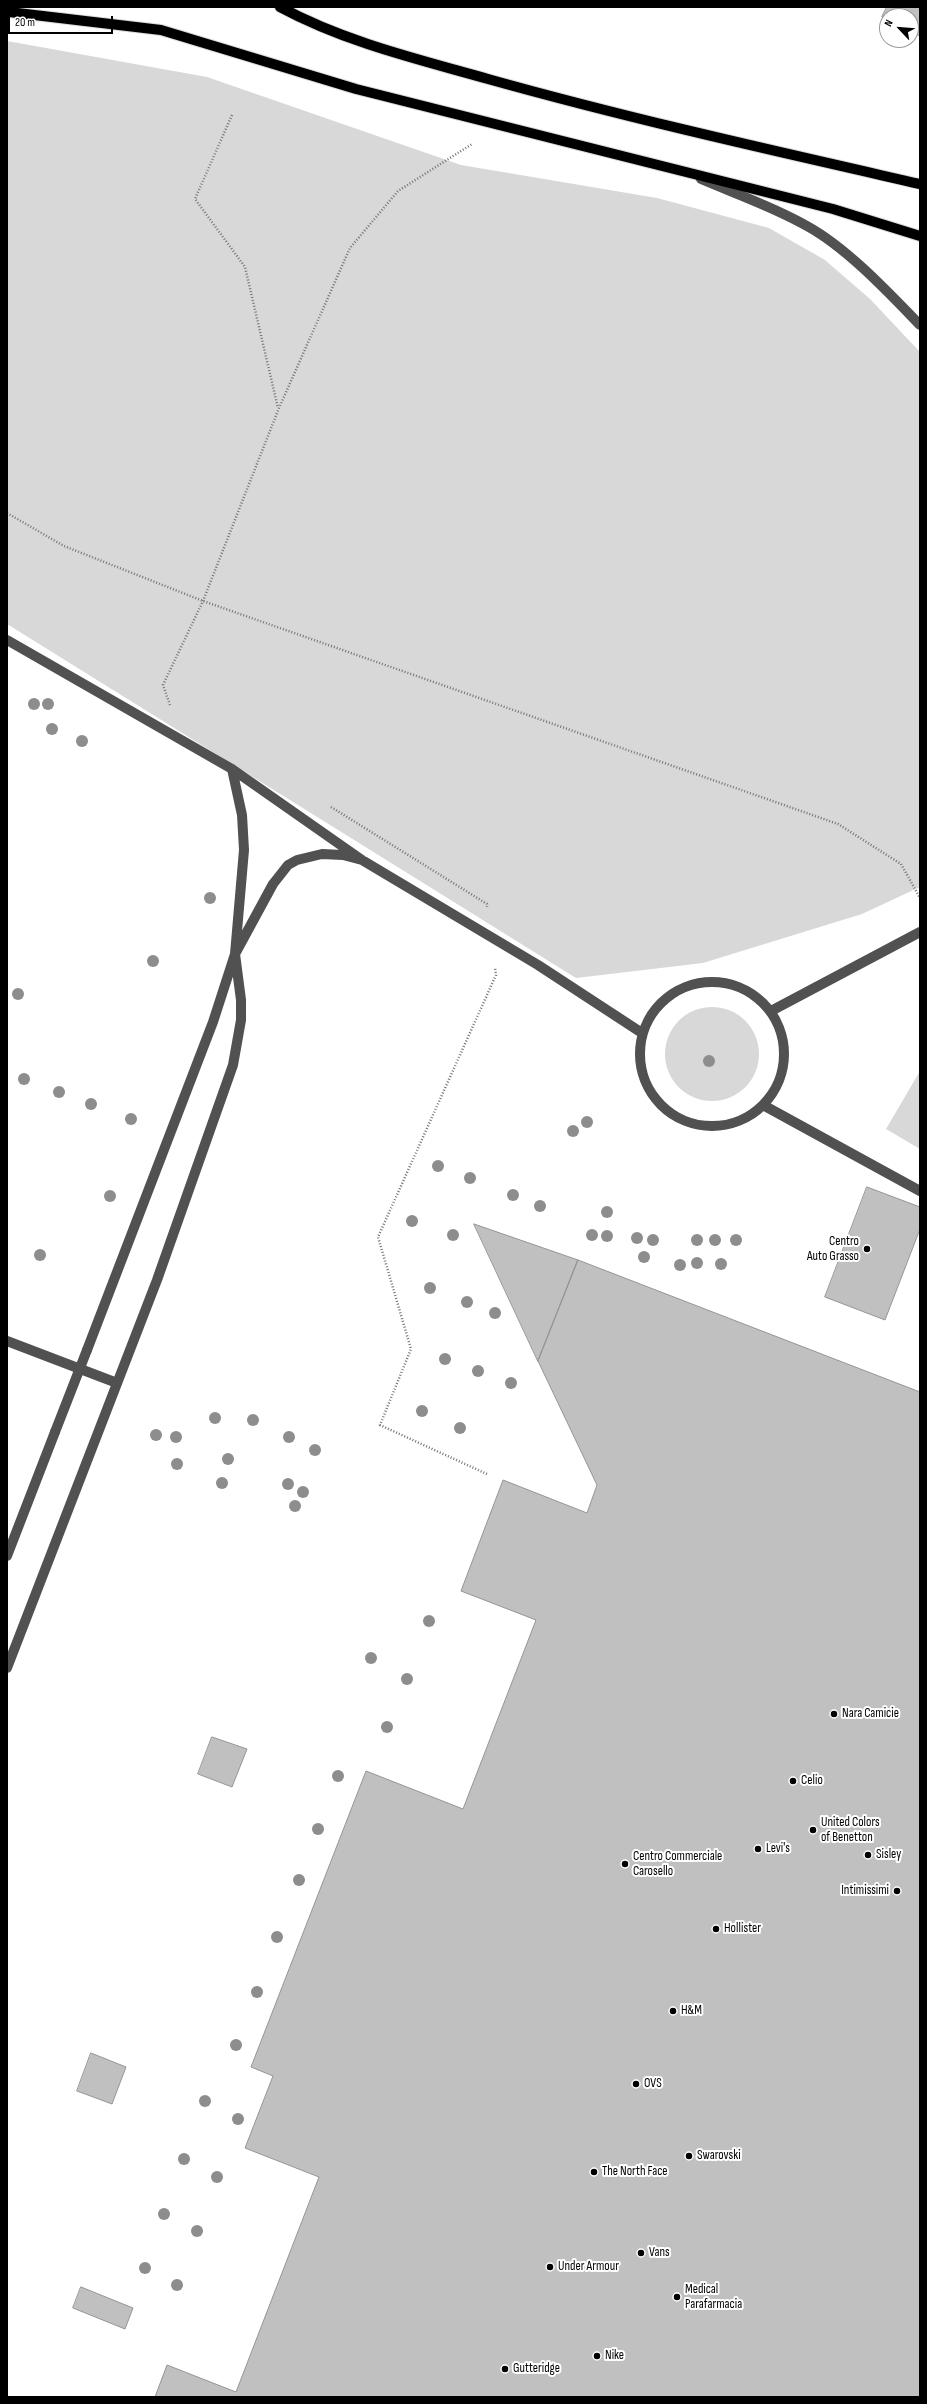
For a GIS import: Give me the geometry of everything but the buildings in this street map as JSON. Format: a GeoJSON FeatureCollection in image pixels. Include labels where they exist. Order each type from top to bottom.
{"type":"FeatureCollection","features":[{"type":"Feature","properties":{"kind":"main road"},"geometry":{"type":"LineString","coordinates":[[280,7],[303,20],[371,46],[587,107],[920,184]]}},
{"type":"Feature","properties":{"kind":"main road"},"geometry":{"type":"LineString","coordinates":[[11,11],[93,20],[161,30],[356,89],[692,175],[833,209],[920,236]]}},
{"type":"Feature","properties":{"kind":"lane"},"geometry":{"type":"LineString","coordinates":[[692,175],[786,214],[808,226],[858,266],[920,325]]}},
{"type":"Feature","properties":{"kind":"lane"},"geometry":{"type":"LineString","coordinates":[[7,640],[232,769],[362,860],[491,937],[642,1033]]}},
{"type":"Feature","properties":{"kind":"lane"},"geometry":{"type":"LineString","coordinates":[[7,1556],[216,1016],[235,954],[243,880],[244,832],[232,769]]}},
{"type":"Feature","properties":{"kind":"lane"},"geometry":{"type":"LineString","coordinates":[[7,1668],[157,1280],[233,1065],[241,1020],[241,1000],[235,954],[273,884],[288,865],[297,860],[322,854],[343,855],[362,860]]}},
{"type":"Feature","properties":{"kind":"lane"},"geometry":{"type":"LineString","coordinates":[[771,1011],[920,932]]}},
{"type":"Feature","properties":{"kind":"lane"},"geometry":{"type":"LineString","coordinates":[[700,982],[727,983],[751,993],[771,1011],[782,1034],[784,1059],[778,1084],[763,1105],[740,1121],[718,1127],[694,1125],[673,1116],[655,1101],[643,1080],[639,1057],[642,1033],[654,1009],[674,992],[700,982]]}},
{"type":"Feature","properties":{"kind":"lane"},"geometry":{"type":"LineString","coordinates":[[763,1105],[920,1191]]}},
{"type":"Feature","properties":{"kind":"lane"},"geometry":{"type":"LineString","coordinates":[[7,1341],[117,1383]]}},
{"type":"Feature","properties":{"kind":"path"},"geometry":{"type":"LineString","coordinates":[[232,115],[195,199],[245,266],[279,408]]}},
{"type":"Feature","properties":{"kind":"path"},"geometry":{"type":"LineString","coordinates":[[170,706],[163,685],[203,601],[279,408],[350,248],[398,191],[501,125]]}},
{"type":"Feature","properties":{"kind":"path"},"geometry":{"type":"LineString","coordinates":[[7,513],[64,546],[203,601],[838,824],[901,864],[920,898]]}},
{"type":"Feature","properties":{"kind":"path"},"geometry":{"type":"LineString","coordinates":[[325,803],[487,904],[496,975],[378,1237],[411,1348],[380,1425],[487,1474]]}},
{"type":"Feature","properties":{"kind":"shaded area"},"geometry":{"type":"Polygon","coordinates":[[[7,41],[207,77],[461,165],[657,198],[769,228],[825,260],[870,299],[920,352],[920,887],[862,914],[703,963],[576,978],[7,624],[7,41]]]}},
{"type":"Feature","properties":{"kind":"shaded area"},"geometry":{"type":"Polygon","coordinates":[[[712,1007],[730,1010],[745,1021],[756,1036],[759,1054],[756,1072],[745,1087],[730,1098],[712,1101],[694,1098],[679,1087],[668,1072],[665,1054],[668,1036],[679,1021],[694,1010],[712,1007]]]}},
{"type":"Feature","properties":{"kind":"shaded area"},"geometry":{"type":"Polygon","coordinates":[[[920,1071],[920,1149],[886,1129],[920,1071]]]}},
{"type":"Feature","properties":{"kind":"place","name":"Centro Auto Grasso"},"geometry":{"type":"Point","coordinates":[867,1249]}},
{"type":"Feature","properties":{"kind":"place","name":"Nara Camicie"},"geometry":{"type":"Point","coordinates":[834,1714]}},
{"type":"Feature","properties":{"kind":"place","name":"Celio"},"geometry":{"type":"Point","coordinates":[793,1781]}},
{"type":"Feature","properties":{"kind":"place","name":"United Colors of Benetton"},"geometry":{"type":"Point","coordinates":[813,1830]}},
{"type":"Feature","properties":{"kind":"place","name":"Levi's"},"geometry":{"type":"Point","coordinates":[758,1849]}},
{"type":"Feature","properties":{"kind":"place","name":"Sisley"},"geometry":{"type":"Point","coordinates":[868,1855]}},
{"type":"Feature","properties":{"kind":"place","name":"Centro Commerciale Carosello"},"geometry":{"type":"Point","coordinates":[625,1864]}},
{"type":"Feature","properties":{"kind":"place","name":"Intimissimi"},"geometry":{"type":"Point","coordinates":[897,1891]}},
{"type":"Feature","properties":{"kind":"place","name":"Hollister"},"geometry":{"type":"Point","coordinates":[716,1929]}},
{"type":"Feature","properties":{"kind":"place","name":"H&M"},"geometry":{"type":"Point","coordinates":[673,2011]}},
{"type":"Feature","properties":{"kind":"place","name":"OVS"},"geometry":{"type":"Point","coordinates":[636,2084]}},
{"type":"Feature","properties":{"kind":"place","name":"Swarovski"},"geometry":{"type":"Point","coordinates":[689,2156]}},
{"type":"Feature","properties":{"kind":"place","name":"The North Face"},"geometry":{"type":"Point","coordinates":[594,2172]}},
{"type":"Feature","properties":{"kind":"place","name":"Vans"},"geometry":{"type":"Point","coordinates":[641,2253]}},
{"type":"Feature","properties":{"kind":"place","name":"Under Armour"},"geometry":{"type":"Point","coordinates":[550,2267]}},
{"type":"Feature","properties":{"kind":"place","name":"Medical Parafarmacia"},"geometry":{"type":"Point","coordinates":[677,2297]}},
{"type":"Feature","properties":{"kind":"place","name":"Nike"},"geometry":{"type":"Point","coordinates":[597,2356]}},
{"type":"Feature","properties":{"kind":"place","name":"Gutteridge"},"geometry":{"type":"Point","coordinates":[505,2369]}}]}
